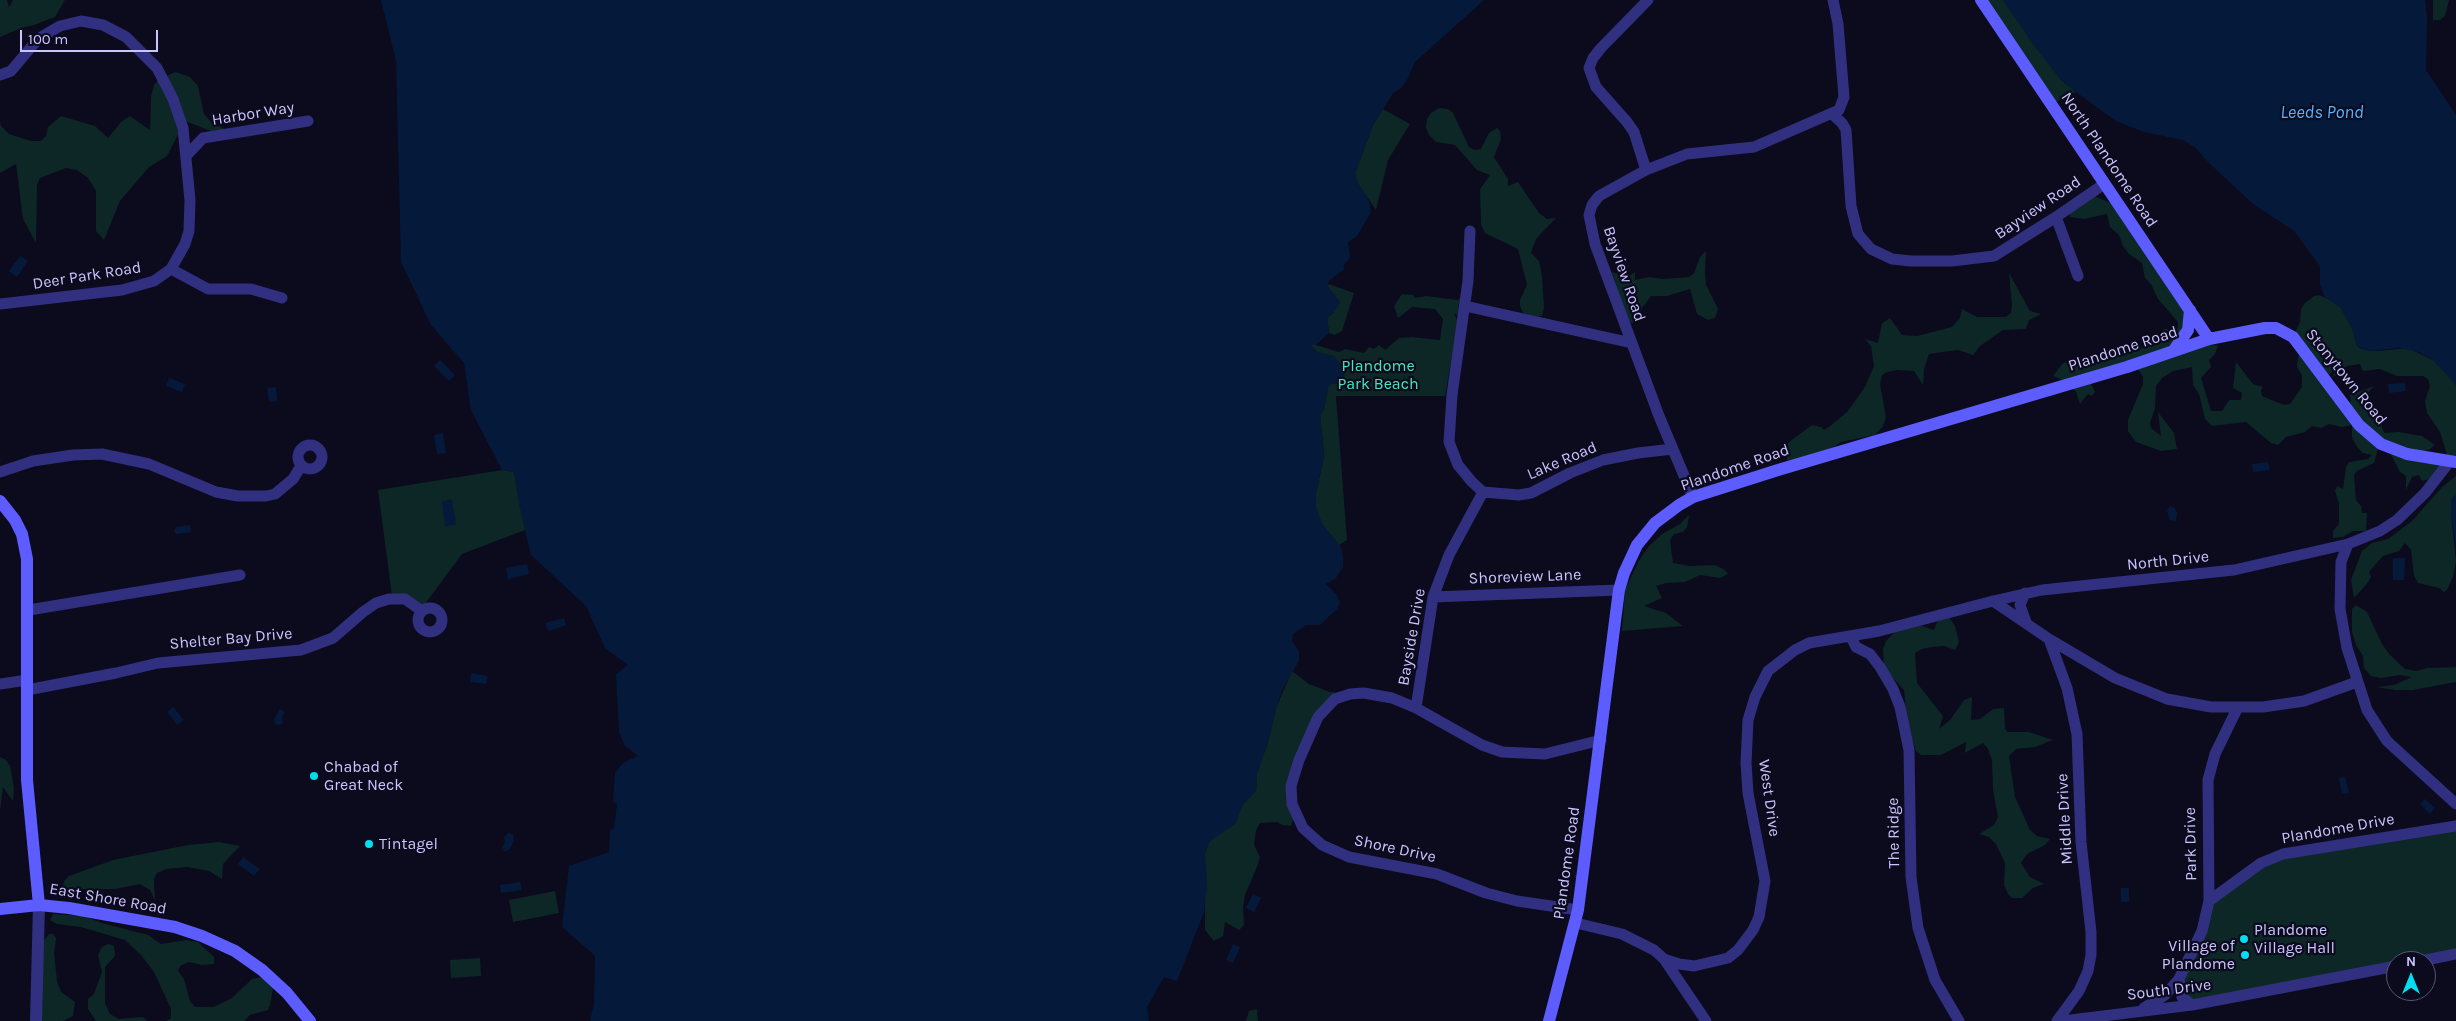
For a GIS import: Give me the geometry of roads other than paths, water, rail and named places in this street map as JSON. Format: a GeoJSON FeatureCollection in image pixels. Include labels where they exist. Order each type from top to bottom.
{"type":"FeatureCollection","features":[{"type":"Feature","properties":{"kind":"main road","name":"North Plandome Road"},"geometry":{"type":"LineString","coordinates":[[1982,0],[2208,339]]}},
{"type":"Feature","properties":{"kind":"main road"},"geometry":{"type":"LineString","coordinates":[[2174,350],[2188,330],[2190,310]]}},
{"type":"Feature","properties":{"kind":"main road","name":"Stonytown Road"},"geometry":{"type":"LineString","coordinates":[[2208,339],[2265,328],[2293,336],[2303,347],[2354,419],[2373,439],[2390,449],[2404,453],[2453,461]]}},
{"type":"Feature","properties":{"kind":"main road","name":"Plandome Road"},"geometry":{"type":"LineString","coordinates":[[1549,1021],[1576,923],[1619,590],[1630,557],[1646,533],[1666,514],[1693,497],[1784,468],[2127,367],[2208,339]]}},
{"type":"Feature","properties":{"kind":"main road","name":"East Shore Road"},"geometry":{"type":"LineString","coordinates":[[0,501],[15,520],[25,545],[29,610],[26,780],[40,905],[69,908],[175,927],[220,943],[262,970],[287,993],[310,1021]]}},
{"type":"Feature","properties":{"kind":"main road"},"geometry":{"type":"LineString","coordinates":[[0,909],[40,905]]}},
{"type":"Feature","properties":{"kind":"street"},"geometry":{"type":"LineString","coordinates":[[1646,170],[1634,132],[1596,88],[1590,68],[1593,58],[1600,48],[1648,0]]}},
{"type":"Feature","properties":{"kind":"street"},"geometry":{"type":"LineString","coordinates":[[1832,114],[1841,108],[1844,97],[1838,24],[1833,0]]}},
{"type":"Feature","properties":{"kind":"street"},"geometry":{"type":"LineString","coordinates":[[0,75],[11,71],[38,39],[60,26],[81,22],[103,25],[126,37],[157,68],[173,99],[183,128],[203,138],[186,156]]}},
{"type":"Feature","properties":{"kind":"street","name":"Bayview Road"},"geometry":{"type":"LineString","coordinates":[[1693,497],[1595,244],[1589,215],[1592,206],[1599,196],[1646,170],[1687,154],[1754,147],[1808,122],[1832,114],[1842,123],[1846,130],[1851,206],[1855,225],[1864,242],[1880,255],[1912,262],[1984,258],[2004,251],[2104,184]]}},
{"type":"Feature","properties":{"kind":"street","name":"Harbor Way"},"geometry":{"type":"LineString","coordinates":[[203,138],[308,121]]}},
{"type":"Feature","properties":{"kind":"street","name":"Deer Park Road"},"geometry":{"type":"LineString","coordinates":[[0,304],[142,286],[154,281],[170,268],[178,259],[189,231],[190,200],[183,128]]}},
{"type":"Feature","properties":{"kind":"street"},"geometry":{"type":"LineString","coordinates":[[2056,217],[2078,276]]}},
{"type":"Feature","properties":{"kind":"street"},"geometry":{"type":"LineString","coordinates":[[1470,231],[1465,306],[1452,395],[1449,442],[1458,465],[1483,492]]}},
{"type":"Feature","properties":{"kind":"street"},"geometry":{"type":"LineString","coordinates":[[170,268],[208,289],[251,289],[282,298]]}},
{"type":"Feature","properties":{"kind":"street"},"geometry":{"type":"LineString","coordinates":[[1465,306],[1632,343]]}},
{"type":"Feature","properties":{"kind":"street","name":"Lake Road"},"geometry":{"type":"LineString","coordinates":[[1483,492],[1505,495],[1531,493],[1570,473],[1603,460],[1673,449]]}},
{"type":"Feature","properties":{"kind":"street"},"geometry":{"type":"LineString","coordinates":[[0,472],[33,461],[73,455],[102,454],[149,464],[216,492],[238,496],[266,496],[274,494],[293,479],[301,466]]}},
{"type":"Feature","properties":{"kind":"street","name":"North Drive"},"geometry":{"type":"LineString","coordinates":[[1860,635],[2025,593],[2234,570],[2348,544],[2380,531],[2397,520],[2425,493],[2453,461]]}},
{"type":"Feature","properties":{"kind":"street","name":"Bayside Drive"},"geometry":{"type":"LineString","coordinates":[[1416,708],[1433,597],[1449,555],[1483,492]]}},
{"type":"Feature","properties":{"kind":"street"},"geometry":{"type":"LineString","coordinates":[[2348,544],[2341,562],[2340,610],[2343,634],[2357,682],[2370,717],[2387,741],[2456,804]]}},
{"type":"Feature","properties":{"kind":"street"},"geometry":{"type":"LineString","coordinates":[[29,610],[240,575]]}},
{"type":"Feature","properties":{"kind":"street","name":"Shoreview Lane"},"geometry":{"type":"LineString","coordinates":[[1433,597],[1619,590]]}},
{"type":"Feature","properties":{"kind":"street"},"geometry":{"type":"LineString","coordinates":[[2025,593],[2020,609],[2026,622]]}},
{"type":"Feature","properties":{"kind":"street","name":"Shelter Bay Drive"},"geometry":{"type":"LineString","coordinates":[[0,684],[27,685],[116,674],[158,663],[301,650],[333,638],[363,612],[376,603],[388,599],[405,599],[422,611]]}},
{"type":"Feature","properties":{"kind":"street"},"geometry":{"type":"LineString","coordinates":[[1993,601],[2049,639],[2121,681],[2148,693],[2193,705],[2237,709],[2304,701],[2357,682]]}},
{"type":"Feature","properties":{"kind":"street"},"geometry":{"type":"LineString","coordinates":[[1860,635],[1870,654]]}},
{"type":"Feature","properties":{"kind":"street","name":"The Ridge"},"geometry":{"type":"LineString","coordinates":[[1860,635],[1856,646],[1870,654],[1880,667],[1893,689],[1905,723],[1910,761],[1911,877],[1918,928],[1935,980],[1955,1019]]}},
{"type":"Feature","properties":{"kind":"street","name":"West Drive"},"geometry":{"type":"LineString","coordinates":[[1664,959],[1694,966],[1728,958],[1738,950],[1753,930],[1762,903],[1765,881],[1751,807],[1746,763],[1748,720],[1755,697],[1768,671],[1795,650],[1809,644],[1860,635]]}},
{"type":"Feature","properties":{"kind":"street","name":"Middle Drive"},"geometry":{"type":"LineString","coordinates":[[2049,639],[2067,688],[2077,734],[2080,842],[2091,932],[2091,956],[2088,971],[2079,991],[2057,1021]]}},
{"type":"Feature","properties":{"kind":"street","name":"Shore Drive"},"geometry":{"type":"LineString","coordinates":[[1578,910],[1517,901],[1437,874],[1349,857],[1322,845],[1303,828],[1292,804],[1291,786],[1305,745],[1318,717],[1326,707],[1342,696],[1364,693],[1392,698],[1416,708],[1482,745],[1502,752],[1545,754],[1601,740]]}},
{"type":"Feature","properties":{"kind":"street","name":"Park Drive"},"geometry":{"type":"LineString","coordinates":[[2140,1010],[2164,995],[2179,979],[2198,944],[2208,901],[2208,780],[2215,754],[2237,709]]}},
{"type":"Feature","properties":{"kind":"street","name":"Plandome Drive"},"geometry":{"type":"LineString","coordinates":[[2208,901],[2261,863],[2283,854],[2456,826]]}},
{"type":"Feature","properties":{"kind":"street"},"geometry":{"type":"LineString","coordinates":[[36,1021],[40,905]]}},
{"type":"Feature","properties":{"kind":"street"},"geometry":{"type":"LineString","coordinates":[[1576,923],[1608,929],[1631,937],[1654,950],[1664,959],[1706,1021]]}},
{"type":"Feature","properties":{"kind":"street"},"geometry":{"type":"LineString","coordinates":[[2436,958],[2456,954]]}},
{"type":"Feature","properties":{"kind":"street"},"geometry":{"type":"LineString","coordinates":[[1682,986],[1686,974],[1694,966]]}},
{"type":"Feature","properties":{"kind":"street","name":"South Drive"},"geometry":{"type":"LineString","coordinates":[[2062,1021],[2192,1005],[2386,968]]}},
{"type":"Feature","properties":{"kind":"street"},"geometry":{"type":"LineString","coordinates":[[2179,979],[2182,997],[2192,1005]]}},
{"type":"Feature","properties":{"kind":"water"},"geometry":{"type":"Polygon","coordinates":[[[381,0],[1484,0],[1415,62],[1407,80],[1401,88],[1393,93],[1373,125],[1355,173],[1358,184],[1369,201],[1371,212],[1357,236],[1348,242],[1350,258],[1343,266],[1345,268],[1329,281],[1327,286],[1340,302],[1338,307],[1327,318],[1329,333],[1316,345],[1310,345],[1317,352],[1334,356],[1342,366],[1345,367],[1349,363],[1341,383],[1331,384],[1328,387],[1324,409],[1320,414],[1324,456],[1316,493],[1316,508],[1322,524],[1341,547],[1343,567],[1336,578],[1326,584],[1336,594],[1340,602],[1337,609],[1320,625],[1306,625],[1293,634],[1292,641],[1299,651],[1299,661],[1282,690],[1276,708],[1268,742],[1257,773],[1256,791],[1243,804],[1236,823],[1209,842],[1205,853],[1207,884],[1204,912],[1177,981],[1164,977],[1147,1007],[1149,1021],[590,1021],[594,1003],[595,956],[562,927],[569,866],[609,852],[610,830],[614,829],[617,804],[613,802],[615,773],[623,763],[638,756],[625,746],[619,732],[616,674],[628,665],[605,648],[586,606],[531,555],[519,504],[514,472],[502,470],[471,410],[464,363],[431,325],[401,262],[396,61],[381,0]]]}},
{"type":"Feature","properties":{"kind":"water","name":"Leeds Pond"},"geometry":{"type":"Polygon","coordinates":[[[2003,0],[2425,0],[2427,18],[2426,70],[2456,115],[2456,385],[2433,360],[2419,352],[2400,348],[2368,351],[2357,346],[2352,328],[2341,308],[2325,297],[2320,284],[2320,266],[2294,231],[2253,204],[2209,163],[2196,148],[2183,140],[2144,132],[2116,121],[2076,92],[2061,80],[2035,47],[2003,0]]]}},
{"type":"Feature","properties":{"kind":"water"},"geometry":{"type":"Polygon","coordinates":[[[20,256],[28,261],[17,277],[9,271],[20,256]]]}},
{"type":"Feature","properties":{"kind":"water"},"geometry":{"type":"Polygon","coordinates":[[[440,360],[455,375],[449,381],[434,366],[440,360]]]}},
{"type":"Feature","properties":{"kind":"water"},"geometry":{"type":"Polygon","coordinates":[[[169,378],[185,384],[182,392],[166,386],[169,378]]]}},
{"type":"Feature","properties":{"kind":"water"},"geometry":{"type":"Polygon","coordinates":[[[2405,383],[2406,391],[2389,393],[2388,384],[2405,383]]]}},
{"type":"Feature","properties":{"kind":"water"},"geometry":{"type":"Polygon","coordinates":[[[276,387],[277,401],[269,402],[267,388],[276,387]]]}},
{"type":"Feature","properties":{"kind":"water"},"geometry":{"type":"Polygon","coordinates":[[[443,433],[446,453],[437,454],[434,435],[443,433]]]}},
{"type":"Feature","properties":{"kind":"water"},"geometry":{"type":"Polygon","coordinates":[[[2268,462],[2270,470],[2253,472],[2252,464],[2268,462]]]}},
{"type":"Feature","properties":{"kind":"water"},"geometry":{"type":"Polygon","coordinates":[[[2456,495],[2456,547],[2451,501],[2456,495]]]}},
{"type":"Feature","properties":{"kind":"water"},"geometry":{"type":"Polygon","coordinates":[[[452,499],[456,525],[445,526],[442,501],[452,499]]]}},
{"type":"Feature","properties":{"kind":"water"},"geometry":{"type":"Polygon","coordinates":[[[2170,506],[2175,508],[2177,513],[2176,521],[2170,520],[2167,511],[2170,506]]]}},
{"type":"Feature","properties":{"kind":"water"},"geometry":{"type":"Polygon","coordinates":[[[190,525],[191,532],[176,534],[174,531],[176,527],[190,525]]]}},
{"type":"Feature","properties":{"kind":"water"},"geometry":{"type":"Polygon","coordinates":[[[2393,558],[2405,558],[2404,580],[2393,580],[2393,558]]]}},
{"type":"Feature","properties":{"kind":"water"},"geometry":{"type":"Polygon","coordinates":[[[527,564],[529,574],[508,579],[506,568],[527,564]]]}},
{"type":"Feature","properties":{"kind":"water"},"geometry":{"type":"Polygon","coordinates":[[[564,618],[566,625],[548,631],[545,623],[564,618]]]}},
{"type":"Feature","properties":{"kind":"water"},"geometry":{"type":"Polygon","coordinates":[[[471,673],[488,676],[486,684],[470,682],[471,673]]]}},
{"type":"Feature","properties":{"kind":"water"},"geometry":{"type":"Polygon","coordinates":[[[173,707],[184,720],[177,725],[167,712],[173,707]]]}},
{"type":"Feature","properties":{"kind":"water"},"geometry":{"type":"Polygon","coordinates":[[[280,709],[285,712],[282,718],[283,722],[280,725],[275,724],[274,719],[280,709]]]}},
{"type":"Feature","properties":{"kind":"water"},"geometry":{"type":"Polygon","coordinates":[[[2345,777],[2349,793],[2342,794],[2339,778],[2345,777]]]}},
{"type":"Feature","properties":{"kind":"water"},"geometry":{"type":"Polygon","coordinates":[[[2425,799],[2435,808],[2430,814],[2420,804],[2425,799]]]}},
{"type":"Feature","properties":{"kind":"water"},"geometry":{"type":"Polygon","coordinates":[[[508,833],[513,834],[514,840],[510,849],[505,852],[502,847],[505,843],[504,837],[508,833]]]}},
{"type":"Feature","properties":{"kind":"water"},"geometry":{"type":"Polygon","coordinates":[[[243,857],[260,869],[254,876],[238,864],[243,857]]]}},
{"type":"Feature","properties":{"kind":"water"},"geometry":{"type":"Polygon","coordinates":[[[520,882],[522,890],[501,893],[500,885],[520,882]]]}},
{"type":"Feature","properties":{"kind":"water"},"geometry":{"type":"Polygon","coordinates":[[[2121,888],[2129,888],[2129,902],[2121,902],[2121,888]]]}},
{"type":"Feature","properties":{"kind":"water"},"geometry":{"type":"Polygon","coordinates":[[[1253,894],[1261,898],[1254,912],[1246,908],[1253,894]]]}},
{"type":"Feature","properties":{"kind":"water"},"geometry":{"type":"Polygon","coordinates":[[[1233,944],[1240,947],[1233,963],[1226,960],[1233,944]]]}},
{"type":"Feature","properties":{"kind":"place","name":"Chabad of Great Neck"},"geometry":{"type":"Point","coordinates":[314,776]}},
{"type":"Feature","properties":{"kind":"place","name":"Tintagel"},"geometry":{"type":"Point","coordinates":[369,844]}},
{"type":"Feature","properties":{"kind":"place","name":"Plandome Village Hall"},"geometry":{"type":"Point","coordinates":[2244,939]}},
{"type":"Feature","properties":{"kind":"place","name":"Village of Plandome"},"geometry":{"type":"Point","coordinates":[2245,955]}},
{"type":"Feature","properties":{"kind":"park label","name":"Plandome Park Beach"},"geometry":{"type":"Point","coordinates":[1378,375]}}]}
